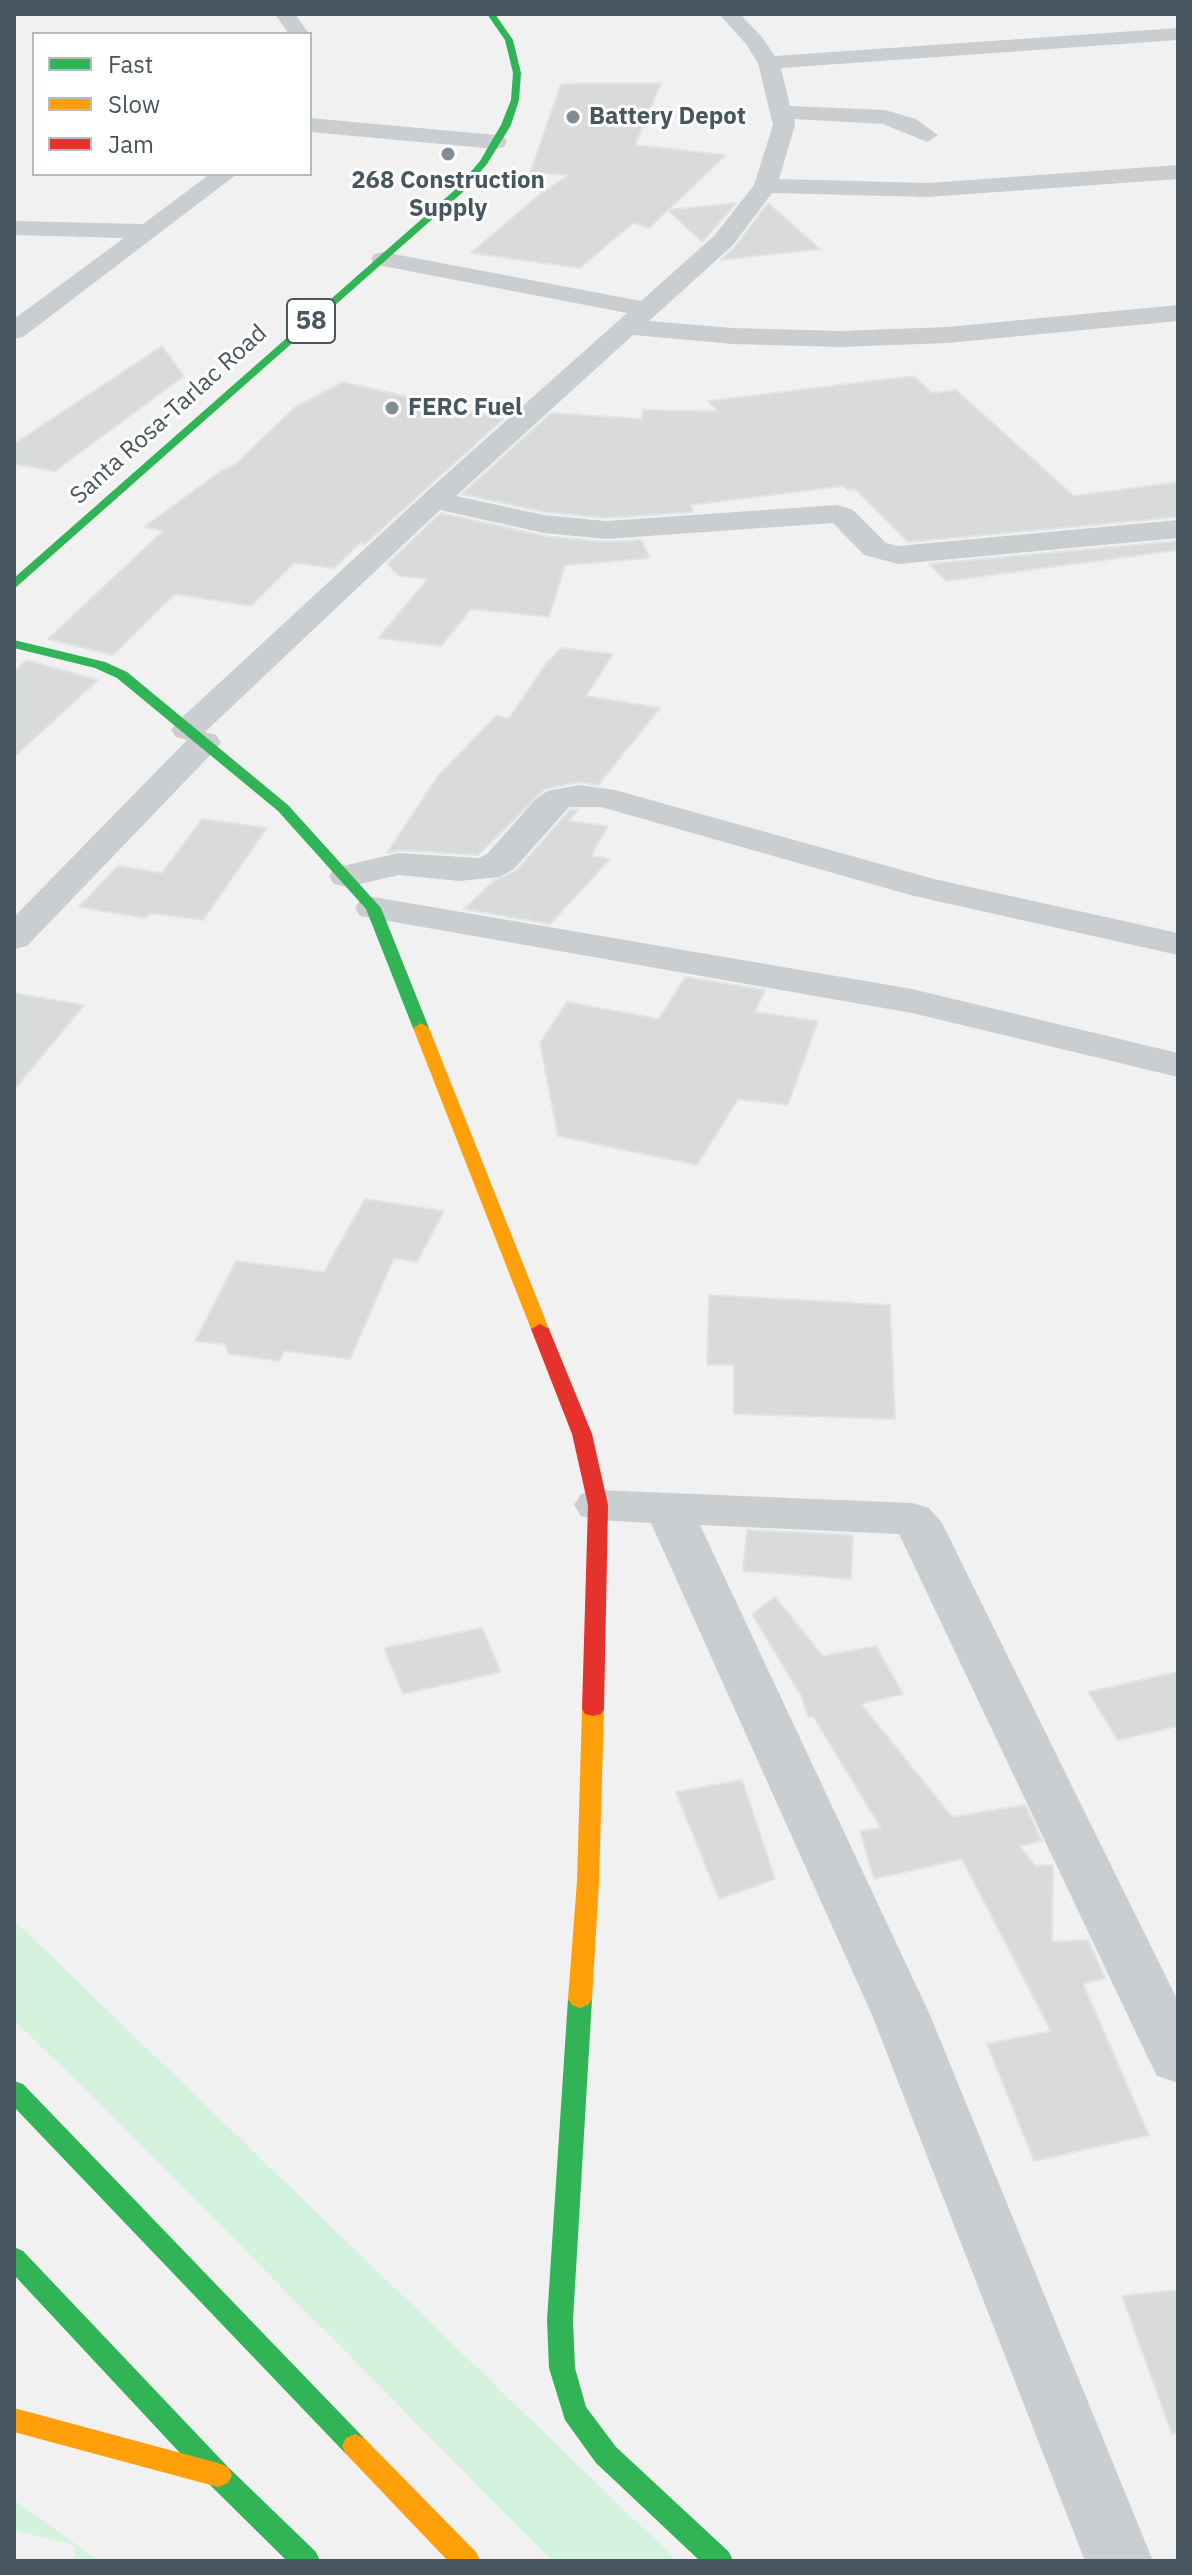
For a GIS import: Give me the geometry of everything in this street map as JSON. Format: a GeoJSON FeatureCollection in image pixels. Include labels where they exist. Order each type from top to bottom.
{"type":"FeatureCollection","features":[{"type":"Feature","properties":{"kind":"main road","name":"Santa Rosa-Tarlac Road"},"geometry":{"type":"LineString","coordinates":[[14,585],[460,190],[484,162],[515,100],[517,73],[509,40],[491,14]]}},
{"type":"Feature","properties":{"kind":"main road"},"geometry":{"type":"LineString","coordinates":[[14,644],[70,656],[111,670],[283,808],[373,908],[582,1434],[598,1505],[588,1881],[560,2320],[562,2368],[574,2412],[606,2455],[719,2561]]}},
{"type":"Feature","properties":{"kind":"main road"},"geometry":{"type":"LineString","coordinates":[[14,2091],[466,2561]]}},
{"type":"Feature","properties":{"kind":"main road"},"geometry":{"type":"LineString","coordinates":[[14,2258],[218,2475],[306,2561]]}},
{"type":"Feature","properties":{"kind":"main road"},"geometry":{"type":"LineString","coordinates":[[14,2420],[218,2475]]}},
{"type":"Feature","properties":{"kind":"street"},"geometry":{"type":"LineString","coordinates":[[285,14],[298,32]]}},
{"type":"Feature","properties":{"kind":"street"},"geometry":{"type":"LineString","coordinates":[[14,938],[196,736],[434,500],[724,240],[765,186],[784,125],[769,63],[754,40],[729,14]]}},
{"type":"Feature","properties":{"kind":"street"},"geometry":{"type":"LineString","coordinates":[[769,63],[1178,34]]}},
{"type":"Feature","properties":{"kind":"street"},"geometry":{"type":"LineString","coordinates":[[781,112],[885,117],[908,124],[927,135]]}},
{"type":"Feature","properties":{"kind":"street"},"geometry":{"type":"LineString","coordinates":[[312,125],[496,142]]}},
{"type":"Feature","properties":{"kind":"street"},"geometry":{"type":"LineString","coordinates":[[765,186],[928,190],[1178,172]]}},
{"type":"Feature","properties":{"kind":"street"},"geometry":{"type":"LineString","coordinates":[[14,331],[222,176]]}},
{"type":"Feature","properties":{"kind":"street"},"geometry":{"type":"LineString","coordinates":[[14,228],[150,231]]}},
{"type":"Feature","properties":{"kind":"street"},"geometry":{"type":"LineString","coordinates":[[383,259],[634,318],[733,336],[840,339],[947,335],[1178,313]]}},
{"type":"Feature","properties":{"kind":"street"},"geometry":{"type":"LineString","coordinates":[[434,500],[558,526],[606,530],[837,514],[843,516],[875,549],[898,555],[1178,529]]}},
{"type":"Feature","properties":{"kind":"street"},"geometry":{"type":"LineString","coordinates":[[347,876],[399,864],[459,870],[486,869],[501,861],[547,807],[559,798],[579,795],[603,797],[927,888],[1178,944]]}},
{"type":"Feature","properties":{"kind":"street"},"geometry":{"type":"LineString","coordinates":[[373,908],[912,1001],[1178,1065]]}},
{"type":"Feature","properties":{"kind":"street"},"geometry":{"type":"LineString","coordinates":[[598,1505],[912,1519],[918,1523],[1178,2060]]}},
{"type":"Feature","properties":{"kind":"street"},"geometry":{"type":"LineString","coordinates":[[668,1508],[901,2015],[1119,2561]]}},
{"type":"Feature","properties":{"kind":"green space"},"geometry":{"type":"Polygon","coordinates":[[[14,1920],[677,2561],[552,2561],[96,2099],[14,2021],[14,1920]]]}},
{"type":"Feature","properties":{"kind":"green space"},"geometry":{"type":"Polygon","coordinates":[[[14,2500],[99,2561],[72,2561],[76,2553],[73,2545],[14,2530],[14,2500]]]}},
{"type":"Feature","properties":{"kind":"building"},"geometry":{"type":"Polygon","coordinates":[[[661,83],[635,145],[726,155],[649,228],[633,223],[580,268],[471,253],[540,194],[569,175],[530,173],[561,84],[661,83]]]}},
{"type":"Feature","properties":{"kind":"building"},"geometry":{"type":"Polygon","coordinates":[[[736,203],[702,242],[668,210],[736,203]]]}},
{"type":"Feature","properties":{"kind":"building"},"geometry":{"type":"Polygon","coordinates":[[[768,203],[820,249],[721,260],[735,247],[768,203]]]}},
{"type":"Feature","properties":{"kind":"building"},"geometry":{"type":"Polygon","coordinates":[[[162,346],[184,376],[55,471],[14,464],[14,444],[162,346]]]}},
{"type":"Feature","properties":{"kind":"building"},"geometry":{"type":"Polygon","coordinates":[[[914,376],[932,393],[956,390],[1074,496],[1178,482],[1178,517],[908,542],[855,489],[847,490],[844,486],[691,505],[693,512],[606,518],[544,512],[462,494],[551,413],[642,419],[643,410],[718,411],[708,401],[914,376]]]}},
{"type":"Feature","properties":{"kind":"building"},"geometry":{"type":"Polygon","coordinates":[[[343,382],[503,419],[364,545],[361,542],[334,568],[294,563],[251,606],[175,594],[113,655],[48,639],[163,531],[144,527],[221,471],[236,464],[294,408],[343,382]]]}},
{"type":"Feature","properties":{"kind":"building"},"geometry":{"type":"Polygon","coordinates":[[[441,513],[544,536],[606,542],[641,540],[650,558],[565,565],[549,617],[471,609],[441,646],[378,638],[428,579],[399,576],[387,564],[441,513]]]}},
{"type":"Feature","properties":{"kind":"building"},"geometry":{"type":"Polygon","coordinates":[[[1178,541],[1178,550],[946,581],[929,564],[1178,541]]]}},
{"type":"Feature","properties":{"kind":"building"},"geometry":{"type":"Polygon","coordinates":[[[561,648],[613,654],[586,696],[660,708],[598,785],[578,782],[545,789],[478,855],[399,850],[387,853],[438,776],[496,716],[509,718],[546,664],[561,648]]]}},
{"type":"Feature","properties":{"kind":"building"},"geometry":{"type":"Polygon","coordinates":[[[26,660],[98,680],[14,757],[14,672],[26,660]]]}},
{"type":"Feature","properties":{"kind":"building"},"geometry":{"type":"Polygon","coordinates":[[[570,810],[578,810],[569,821],[608,826],[591,856],[610,859],[550,924],[464,909],[495,880],[516,871],[570,810]]]}},
{"type":"Feature","properties":{"kind":"building"},"geometry":{"type":"Polygon","coordinates":[[[202,819],[267,828],[203,920],[150,913],[146,918],[79,907],[118,866],[162,873],[202,819]]]}},
{"type":"Feature","properties":{"kind":"building"},"geometry":{"type":"Polygon","coordinates":[[[685,977],[765,990],[755,1012],[818,1021],[788,1105],[738,1099],[697,1165],[558,1136],[540,1043],[567,1002],[659,1019],[685,977]]]}},
{"type":"Feature","properties":{"kind":"building"},"geometry":{"type":"Polygon","coordinates":[[[14,993],[84,1005],[14,1090],[14,993]]]}},
{"type":"Feature","properties":{"kind":"building"},"geometry":{"type":"Polygon","coordinates":[[[365,1199],[444,1211],[417,1262],[394,1258],[350,1359],[284,1351],[280,1361],[229,1354],[225,1344],[195,1341],[236,1261],[324,1272],[365,1199]]]}},
{"type":"Feature","properties":{"kind":"building"},"geometry":{"type":"Polygon","coordinates":[[[709,1295],[890,1305],[895,1419],[734,1414],[734,1365],[707,1365],[709,1295]]]}},
{"type":"Feature","properties":{"kind":"building"},"geometry":{"type":"Polygon","coordinates":[[[747,1530],[853,1535],[851,1579],[743,1571],[747,1530]]]}},
{"type":"Feature","properties":{"kind":"building"},"geometry":{"type":"Polygon","coordinates":[[[775,1597],[823,1656],[876,1646],[903,1694],[861,1704],[952,1817],[1025,1805],[1042,1841],[1020,1846],[1035,1866],[1053,1865],[1052,1942],[1088,1940],[1105,1978],[1083,1984],[1149,2135],[1034,2161],[987,2044],[1051,2031],[962,1859],[874,1879],[860,1831],[881,1828],[813,1716],[808,1717],[802,1697],[752,1614],[775,1597]]]}},
{"type":"Feature","properties":{"kind":"building"},"geometry":{"type":"Polygon","coordinates":[[[482,1628],[501,1672],[403,1694],[384,1648],[482,1628]]]}},
{"type":"Feature","properties":{"kind":"building"},"geometry":{"type":"Polygon","coordinates":[[[1178,1672],[1178,1726],[1118,1740],[1088,1692],[1178,1672]]]}},
{"type":"Feature","properties":{"kind":"building"},"geometry":{"type":"Polygon","coordinates":[[[742,1780],[775,1879],[719,1899],[676,1792],[742,1780]]]}},
{"type":"Feature","properties":{"kind":"building"},"geometry":{"type":"Polygon","coordinates":[[[1178,2290],[1178,2433],[1172,2434],[1122,2296],[1178,2290]]]}},
{"type":"Feature","properties":{"kind":"traffic: fast"},"geometry":{"type":"LineString","coordinates":[[14,585],[460,190],[484,162],[506,125],[515,100],[517,73],[509,40],[491,14]]}},
{"type":"Feature","properties":{"kind":"traffic: fast"},"geometry":{"type":"LineString","coordinates":[[14,644],[100,665],[122,675],[283,808],[373,908],[421,1028]]}},
{"type":"Feature","properties":{"kind":"traffic: fast"},"geometry":{"type":"LineString","coordinates":[[580,1999],[560,2320],[562,2368],[574,2412],[606,2455],[719,2561]]}},
{"type":"Feature","properties":{"kind":"traffic: fast"},"geometry":{"type":"LineString","coordinates":[[14,2091],[355,2446]]}},
{"type":"Feature","properties":{"kind":"traffic: fast"},"geometry":{"type":"LineString","coordinates":[[14,2258],[218,2475],[306,2561]]}},
{"type":"Feature","properties":{"kind":"traffic: slow"},"geometry":{"type":"LineString","coordinates":[[421,1028],[540,1329]]}},
{"type":"Feature","properties":{"kind":"traffic: slow"},"geometry":{"type":"LineString","coordinates":[[580,1999],[588,1881],[593,1709]]}},
{"type":"Feature","properties":{"kind":"traffic: slow"},"geometry":{"type":"LineString","coordinates":[[14,2420],[218,2475]]}},
{"type":"Feature","properties":{"kind":"traffic: slow"},"geometry":{"type":"LineString","coordinates":[[355,2446],[466,2561]]}},
{"type":"Feature","properties":{"kind":"traffic: jam"},"geometry":{"type":"LineString","coordinates":[[540,1329],[582,1434],[598,1505],[593,1709]]}},
{"type":"Feature","properties":{"kind":"place","name":"Battery Depot"},"geometry":{"type":"Point","coordinates":[573,117]}},
{"type":"Feature","properties":{"kind":"place","name":"268 Construction Supply"},"geometry":{"type":"Point","coordinates":[448,154]}},
{"type":"Feature","properties":{"kind":"place","name":"FERC Fuel"},"geometry":{"type":"Point","coordinates":[392,408]}}]}
